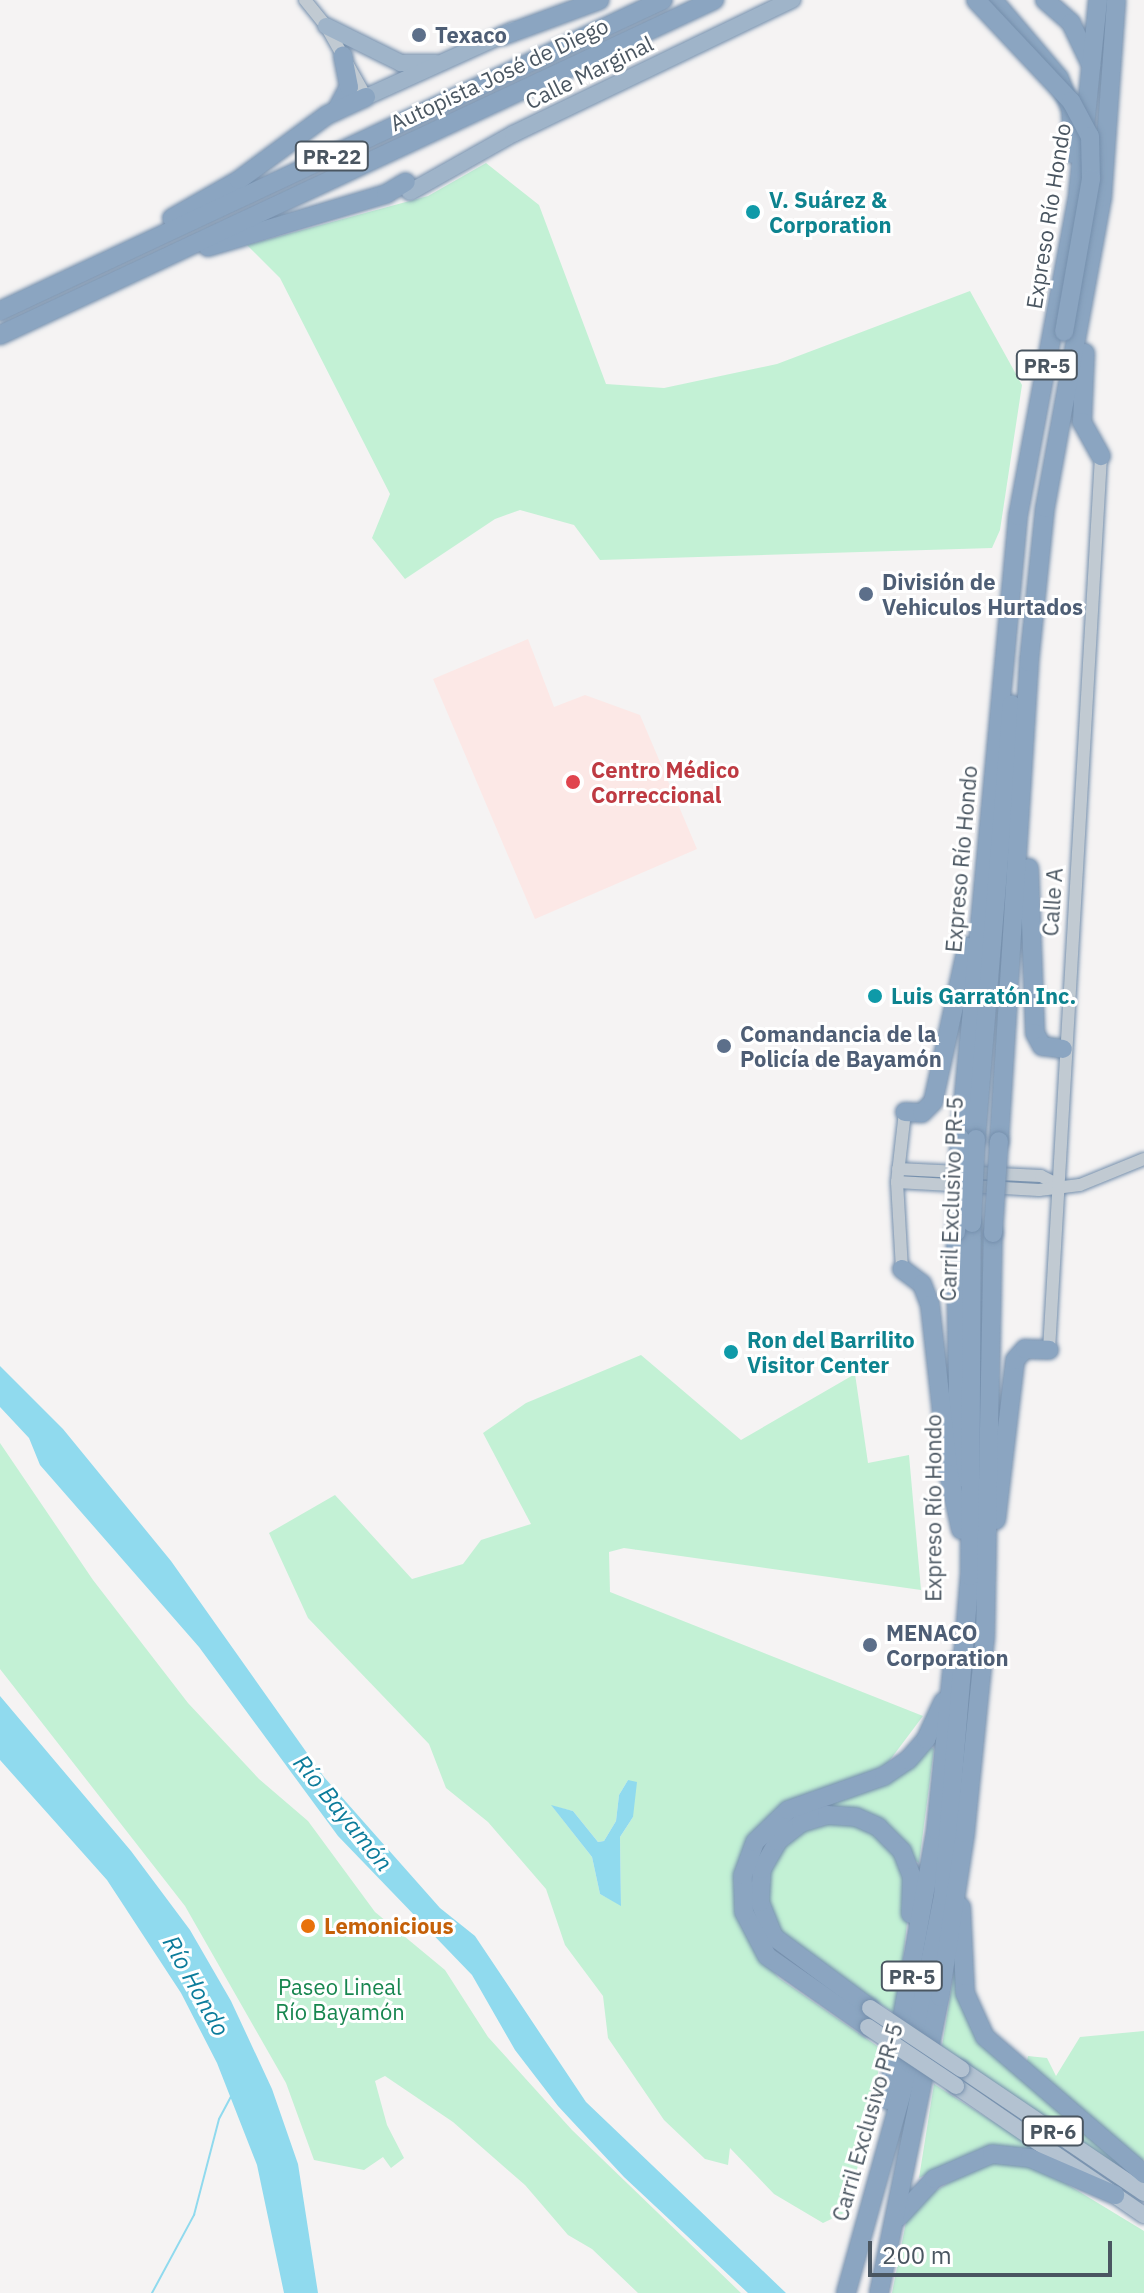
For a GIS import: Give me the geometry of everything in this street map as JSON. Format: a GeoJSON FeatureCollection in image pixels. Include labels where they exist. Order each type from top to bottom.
{"type":"FeatureCollection","features":[{"type":"Feature","properties":{"kind":"highway"},"geometry":{"type":"LineString","coordinates":[[63,280],[239,180],[336,111],[581,0]]}},
{"type":"Feature","properties":{"kind":"highway"},"geometry":{"type":"LineString","coordinates":[[502,36],[600,0]]}},
{"type":"Feature","properties":{"kind":"highway","name":"Autopista José de Diego"},"geometry":{"type":"LineString","coordinates":[[0,311],[663,0]]}},
{"type":"Feature","properties":{"kind":"highway"},"geometry":{"type":"LineString","coordinates":[[403,145],[463,106],[689,0]]}},
{"type":"Feature","properties":{"kind":"highway","name":"Autopista José de Diego"},"geometry":{"type":"LineString","coordinates":[[0,335],[73,298],[714,0]]}},
{"type":"Feature","properties":{"kind":"highway","name":"Calle Marginal"},"geometry":{"type":"LineString","coordinates":[[408,187],[792,0]]}},
{"type":"Feature","properties":{"kind":"highway","name":"Carril Exclusivo PR-5"},"geometry":{"type":"LineString","coordinates":[[968,1139],[1025,553],[1091,179],[1090,136],[1071,101],[976,0]]}},
{"type":"Feature","properties":{"kind":"highway"},"geometry":{"type":"LineString","coordinates":[[993,0],[1049,63],[1063,86],[1073,124],[1078,194]]}},
{"type":"Feature","properties":{"kind":"highway"},"geometry":{"type":"LineString","coordinates":[[1045,0],[1071,23],[1093,70]]}},
{"type":"Feature","properties":{"kind":"highway","name":"Expreso Río Hondo"},"geometry":{"type":"LineString","coordinates":[[839,2293],[848,2267],[900,2046],[936,1830],[952,1681],[961,1530],[964,1228],[979,911],[1018,516],[1078,194],[1098,0]]}},
{"type":"Feature","properties":{"kind":"highway","name":"Expreso Río Hondo"},"geometry":{"type":"LineString","coordinates":[[880,2291],[958,1879],[985,1637],[989,1546],[987,1351],[1029,662],[1045,508],[1096,242],[1116,0]]}},
{"type":"Feature","properties":{"kind":"highway"},"geometry":{"type":"LineString","coordinates":[[326,26],[401,63],[441,63]]}},
{"type":"Feature","properties":{"kind":"highway"},"geometry":{"type":"LineString","coordinates":[[336,111],[349,87],[343,56]]}},
{"type":"Feature","properties":{"kind":"highway"},"geometry":{"type":"LineString","coordinates":[[392,128],[463,106]]}},
{"type":"Feature","properties":{"kind":"highway"},"geometry":{"type":"LineString","coordinates":[[73,298],[192,256],[238,236],[408,187]]}},
{"type":"Feature","properties":{"kind":"highway"},"geometry":{"type":"LineString","coordinates":[[1096,242],[1081,413],[1101,456]]}},
{"type":"Feature","properties":{"kind":"highway"},"geometry":{"type":"LineString","coordinates":[[1021,826],[1029,857],[1035,1033],[1040,1045],[1063,1049]]}},
{"type":"Feature","properties":{"kind":"highway"},"geometry":{"type":"LineString","coordinates":[[905,1112],[922,1113],[933,1102],[979,911]]}},
{"type":"Feature","properties":{"kind":"highway","name":"Carril Exclusivo PR-5"},"geometry":{"type":"LineString","coordinates":[[846,2293],[848,2267],[910,2064],[943,1896],[969,1592],[964,1228]]}},
{"type":"Feature","properties":{"kind":"highway"},"geometry":{"type":"LineString","coordinates":[[902,1269],[922,1284],[930,1305],[949,1474],[961,1530]]}},
{"type":"Feature","properties":{"kind":"highway"},"geometry":{"type":"LineString","coordinates":[[989,1546],[1002,1502],[1015,1360],[1025,1349],[1049,1350]]}},
{"type":"Feature","properties":{"kind":"highway"},"geometry":{"type":"LineString","coordinates":[[868,2027],[767,1956],[744,1912],[743,1875],[755,1842],[788,1810],[884,1776],[908,1760],[930,1731],[952,1681]]}},
{"type":"Feature","properties":{"kind":"highway"},"geometry":{"type":"LineString","coordinates":[[870,2008],[788,1951],[762,1912],[760,1879],[767,1858],[783,1836],[812,1818],[843,1815],[869,1821],[892,1838],[908,1863],[914,1892],[902,1970],[900,2046]]}},
{"type":"Feature","properties":{"kind":"highway"},"geometry":{"type":"LineString","coordinates":[[958,1879],[962,1981],[977,2025],[999,2050],[1144,2174]]}},
{"type":"Feature","properties":{"kind":"highway"},"geometry":{"type":"LineString","coordinates":[[893,2227],[908,2202],[934,2179],[992,2154],[1030,2158],[1115,2195]]}},
{"type":"Feature","properties":{"kind":"main road","name":"PR-6"},"geometry":{"type":"LineString","coordinates":[[870,2008],[1144,2193]]}},
{"type":"Feature","properties":{"kind":"main road","name":"PR-6"},"geometry":{"type":"LineString","coordinates":[[868,2027],[1144,2215]]}},
{"type":"Feature","properties":{"kind":"street"},"geometry":{"type":"LineString","coordinates":[[305,0],[326,26],[366,97]]}},
{"type":"Feature","properties":{"kind":"street","name":"Calle A"},"geometry":{"type":"LineString","coordinates":[[1049,1350],[1063,1049],[1101,456]]}},
{"type":"Feature","properties":{"kind":"street"},"geometry":{"type":"LineString","coordinates":[[902,1269],[898,1176],[905,1112]]}},
{"type":"Feature","properties":{"kind":"street"},"geometry":{"type":"LineString","coordinates":[[898,1176],[1039,1190],[1059,1185],[1080,1185],[1144,1159]]}},
{"type":"Feature","properties":{"kind":"shaded area","name":"Centro Médico Correccional"},"geometry":{"type":"Polygon","coordinates":[[[528,639],[554,707],[585,695],[640,715],[697,849],[535,919],[433,679],[528,639]]]}},
{"type":"Feature","properties":{"kind":"green space"},"geometry":{"type":"Polygon","coordinates":[[[486,163],[539,205],[606,384],[664,388],[777,364],[970,291],[1022,385],[1000,530],[992,548],[600,560],[574,525],[520,510],[495,519],[405,579],[372,538],[390,494],[280,278],[247,245],[428,196],[486,163]]]}},
{"type":"Feature","properties":{"kind":"green space"},"geometry":{"type":"Polygon","coordinates":[[[641,1355],[741,1440],[855,1374],[868,1463],[909,1455],[921,1590],[624,1548],[609,1552],[610,1592],[923,1716],[887,1764],[762,1823],[737,1913],[753,1948],[779,1978],[883,2050],[848,2211],[823,2223],[774,2194],[730,2148],[728,2165],[705,2159],[664,2120],[608,2038],[603,1996],[565,1945],[546,1889],[488,1822],[446,1788],[429,1744],[308,1618],[269,1533],[335,1495],[412,1579],[463,1564],[481,1540],[531,1524],[483,1433],[526,1403],[641,1355]],[[628,1780],[619,1795],[616,1821],[604,1841],[598,1842],[573,1811],[552,1806],[592,1857],[600,1894],[621,1905],[620,1837],[633,1817],[628,1780]]]}},
{"type":"Feature","properties":{"kind":"green space","name":"Paseo Lineal Río Bayamón"},"geometry":{"type":"Polygon","coordinates":[[[0,1443],[93,1580],[188,1703],[259,1779],[308,1821],[375,1912],[445,1970],[488,2037],[572,2130],[741,2293],[638,2293],[592,2249],[568,2235],[525,2185],[453,2122],[385,2076],[375,2081],[387,2125],[404,2158],[391,2168],[383,2157],[364,2170],[314,2160],[286,2083],[185,1906],[0,1669],[0,1443]]]}},
{"type":"Feature","properties":{"kind":"green space"},"geometry":{"type":"Polygon","coordinates":[[[929,1746],[934,1749],[919,1863],[831,1808],[757,1869],[776,1949],[864,2015],[760,1940],[746,1887],[768,1831],[929,1746]]]}},
{"type":"Feature","properties":{"kind":"green space"},"geometry":{"type":"Polygon","coordinates":[[[818,1823],[865,1825],[894,1852],[910,1895],[897,2015],[781,1938],[765,1891],[775,1856],[785,1842],[818,1823]]]}},
{"type":"Feature","properties":{"kind":"green space"},"geometry":{"type":"Polygon","coordinates":[[[955,1966],[965,2008],[1139,2183],[942,2046],[955,1966]]]}},
{"type":"Feature","properties":{"kind":"green space"},"geometry":{"type":"Polygon","coordinates":[[[1144,2031],[1144,2159],[1141,2164],[1026,2066],[1028,2056],[1047,2058],[1056,2076],[1080,2037],[1144,2031]]]}},
{"type":"Feature","properties":{"kind":"green space"},"geometry":{"type":"Polygon","coordinates":[[[934,2084],[1037,2152],[974,2152],[919,2178],[934,2084]]]}},
{"type":"Feature","properties":{"kind":"green space"},"geometry":{"type":"Polygon","coordinates":[[[1017,2161],[1042,2169],[1144,2231],[1144,2293],[892,2293],[906,2222],[927,2196],[982,2162],[1017,2161]]]}},
{"type":"Feature","properties":{"kind":"water","name":"Río Bayamón"},"geometry":{"type":"Polygon","coordinates":[[[0,1366],[63,1429],[171,1561],[324,1777],[440,1908],[475,1936],[586,2102],[786,2293],[748,2293],[624,2177],[558,2106],[515,2050],[472,1975],[338,1836],[199,1647],[40,1465],[29,1438],[0,1407],[0,1366]]]}},
{"type":"Feature","properties":{"kind":"water","name":"Río Hondo"},"geometry":{"type":"Polygon","coordinates":[[[0,1696],[131,1851],[190,1930],[231,2001],[272,2089],[298,2164],[318,2293],[284,2293],[257,2165],[217,2063],[181,1993],[107,1880],[0,1760],[0,1696]]]}},
{"type":"Feature","properties":{"kind":"water"},"geometry":{"type":"Polygon","coordinates":[[[628,1780],[637,1782],[633,1817],[620,1837],[621,1906],[600,1894],[592,1857],[551,1805],[573,1811],[598,1842],[604,1841],[616,1821],[619,1795],[628,1780]]]}},
{"type":"Feature","properties":{"kind":"waterway"},"geometry":{"type":"LineString","coordinates":[[152,2293],[194,2215],[219,2119],[232,2095]]}},
{"type":"Feature","properties":{"kind":"place","name":"Texaco"},"geometry":{"type":"Point","coordinates":[419,35]}},
{"type":"Feature","properties":{"kind":"place","name":"V. Suárez & Corporation"},"geometry":{"type":"Point","coordinates":[753,212]}},
{"type":"Feature","properties":{"kind":"place","name":"División de Vehiculos Hurtados"},"geometry":{"type":"Point","coordinates":[866,594]}},
{"type":"Feature","properties":{"kind":"place","name":"Centro Médico Correccional"},"geometry":{"type":"Point","coordinates":[573,782]}},
{"type":"Feature","properties":{"kind":"place","name":"Luis Garratón Inc."},"geometry":{"type":"Point","coordinates":[875,996]}},
{"type":"Feature","properties":{"kind":"place","name":"Comandancia de la Policía de Bayamón"},"geometry":{"type":"Point","coordinates":[724,1046]}},
{"type":"Feature","properties":{"kind":"place","name":"Ron del Barrilito Visitor Center"},"geometry":{"type":"Point","coordinates":[731,1352]}},
{"type":"Feature","properties":{"kind":"place","name":"MENACO Corporation"},"geometry":{"type":"Point","coordinates":[870,1645]}},
{"type":"Feature","properties":{"kind":"place","name":"Lemonicious"},"geometry":{"type":"Point","coordinates":[308,1926]}}]}
